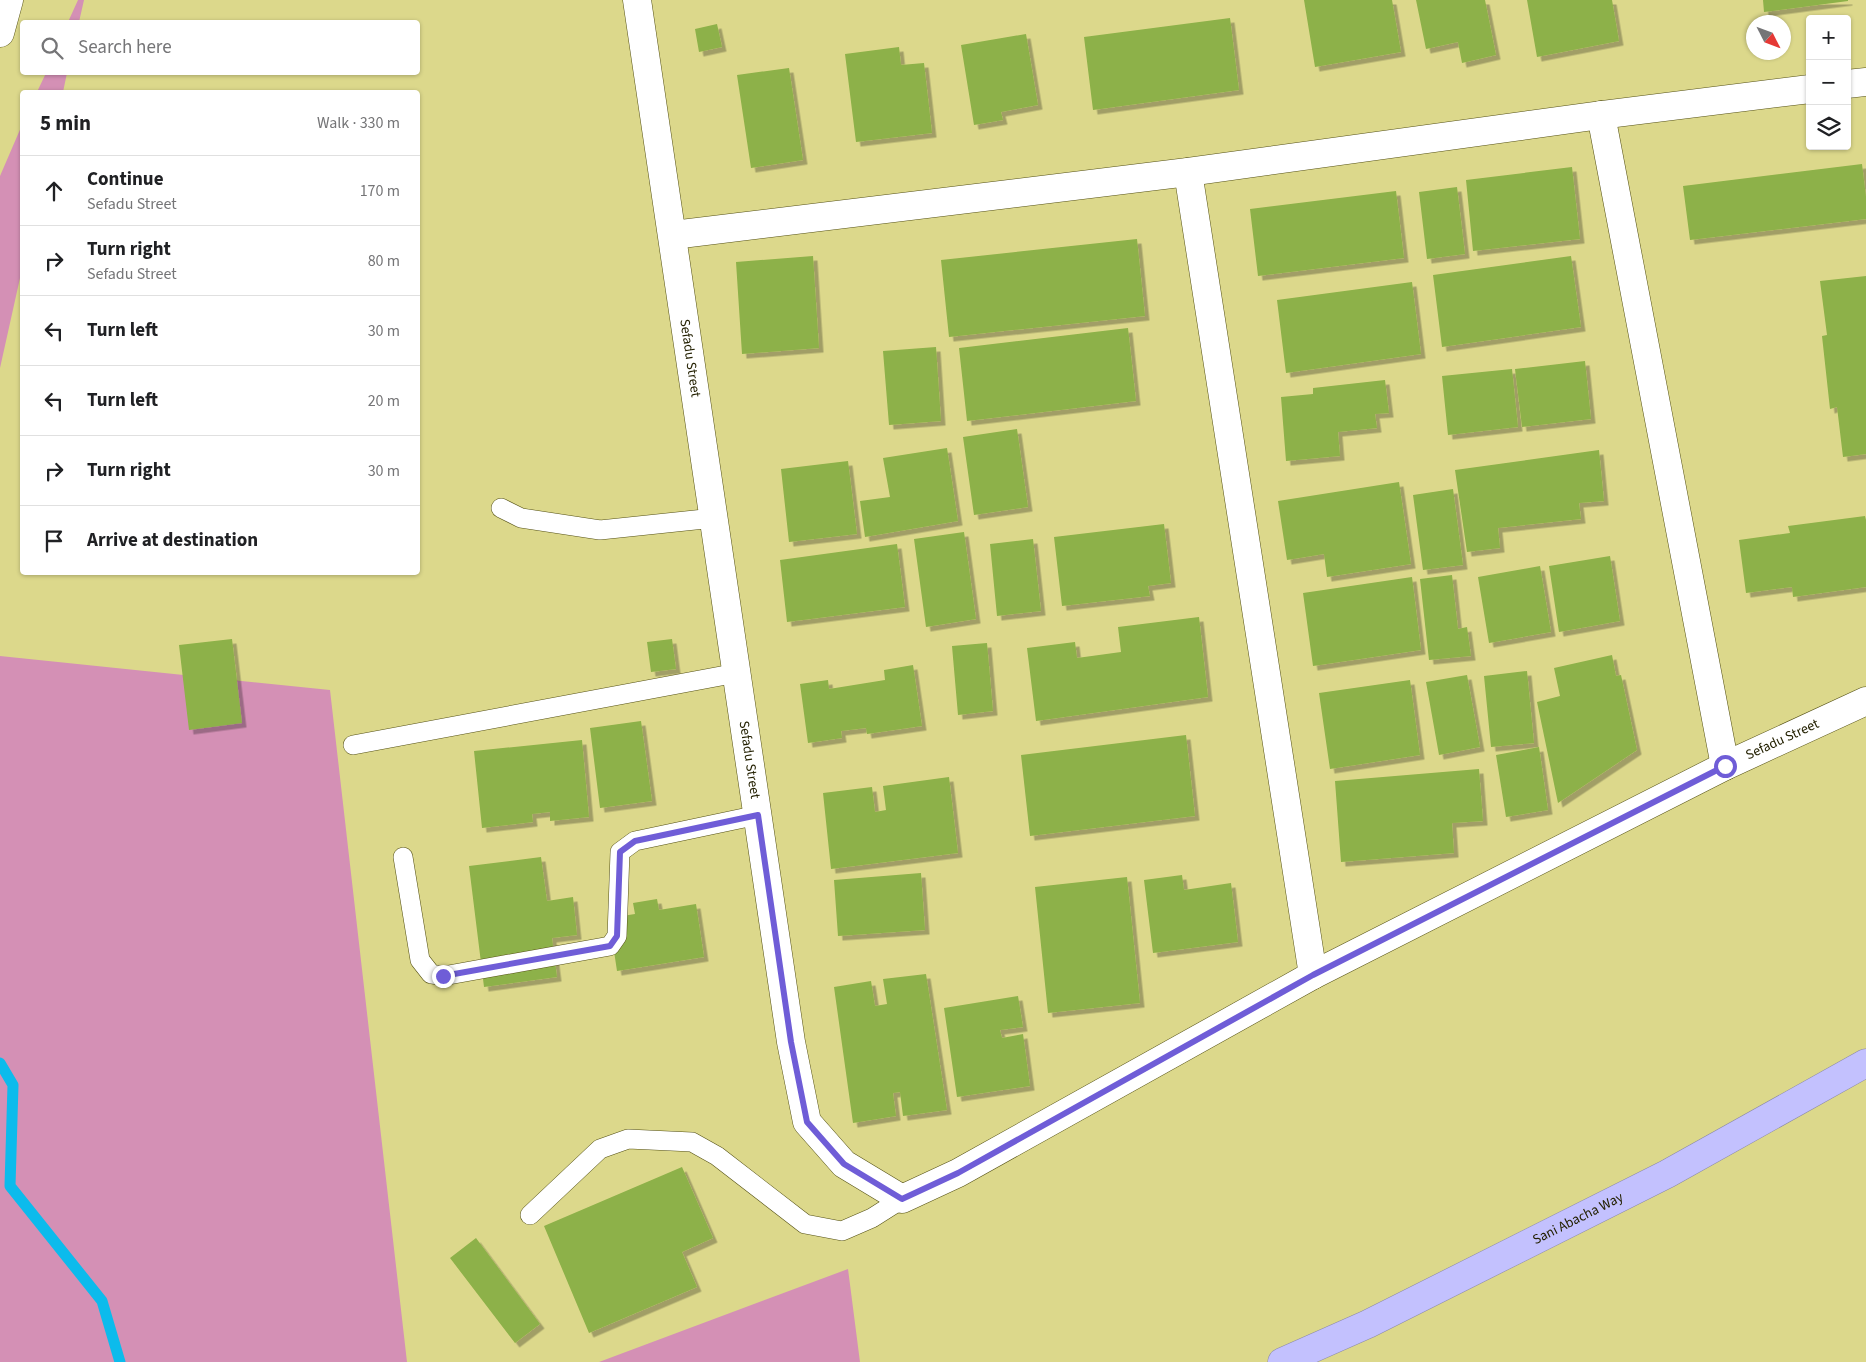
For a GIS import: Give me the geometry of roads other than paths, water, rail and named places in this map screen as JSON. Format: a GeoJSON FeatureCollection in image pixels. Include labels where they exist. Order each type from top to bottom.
{"type":"FeatureCollection","features":[{"type":"Feature","properties":{"kind":"highway","name":"Sani Abacha Way"},"geometry":{"type":"LineString","coordinates":[[1282,1362],[1368,1324],[1667,1174],[1866,1063]]}},
{"type":"Feature","properties":{"kind":"street"},"geometry":{"type":"LineString","coordinates":[[0,33],[9,0]]}},
{"type":"Feature","properties":{"kind":"street","name":"Sefadu Street"},"geometry":{"type":"LineString","coordinates":[[637,0],[791,1042],[807,1122],[844,1164],[902,1199],[958,1173],[1313,975],[1725,766],[1866,701]]}},
{"type":"Feature","properties":{"kind":"street"},"geometry":{"type":"LineString","coordinates":[[1851,84],[1866,82]]}},
{"type":"Feature","properties":{"kind":"street"},"geometry":{"type":"LineString","coordinates":[[672,236],[1188,172],[1601,115],[1806,89]]}},
{"type":"Feature","properties":{"kind":"street"},"geometry":{"type":"LineString","coordinates":[[1601,115],[1725,766]]}},
{"type":"Feature","properties":{"kind":"street"},"geometry":{"type":"LineString","coordinates":[[1188,172],[1313,975]]}},
{"type":"Feature","properties":{"kind":"lane"},"geometry":{"type":"LineString","coordinates":[[501,508],[522,518],[600,530],[714,518]]}},
{"type":"Feature","properties":{"kind":"lane"},"geometry":{"type":"LineString","coordinates":[[353,745],[737,673]]}},
{"type":"Feature","properties":{"kind":"lane"},"geometry":{"type":"LineString","coordinates":[[403,857],[420,960],[431,974],[443,976],[610,946],[617,936],[620,852],[635,841],[758,815]]}},
{"type":"Feature","properties":{"kind":"lane"},"geometry":{"type":"LineString","coordinates":[[530,1215],[600,1149],[628,1139],[692,1142],[717,1156],[805,1224],[842,1231],[872,1218],[902,1199]]}},
{"type":"Feature","properties":{"kind":"waterway"},"geometry":{"type":"LineString","coordinates":[[0,1063],[13,1085],[10,1186],[102,1301],[120,1362]]}}]}
